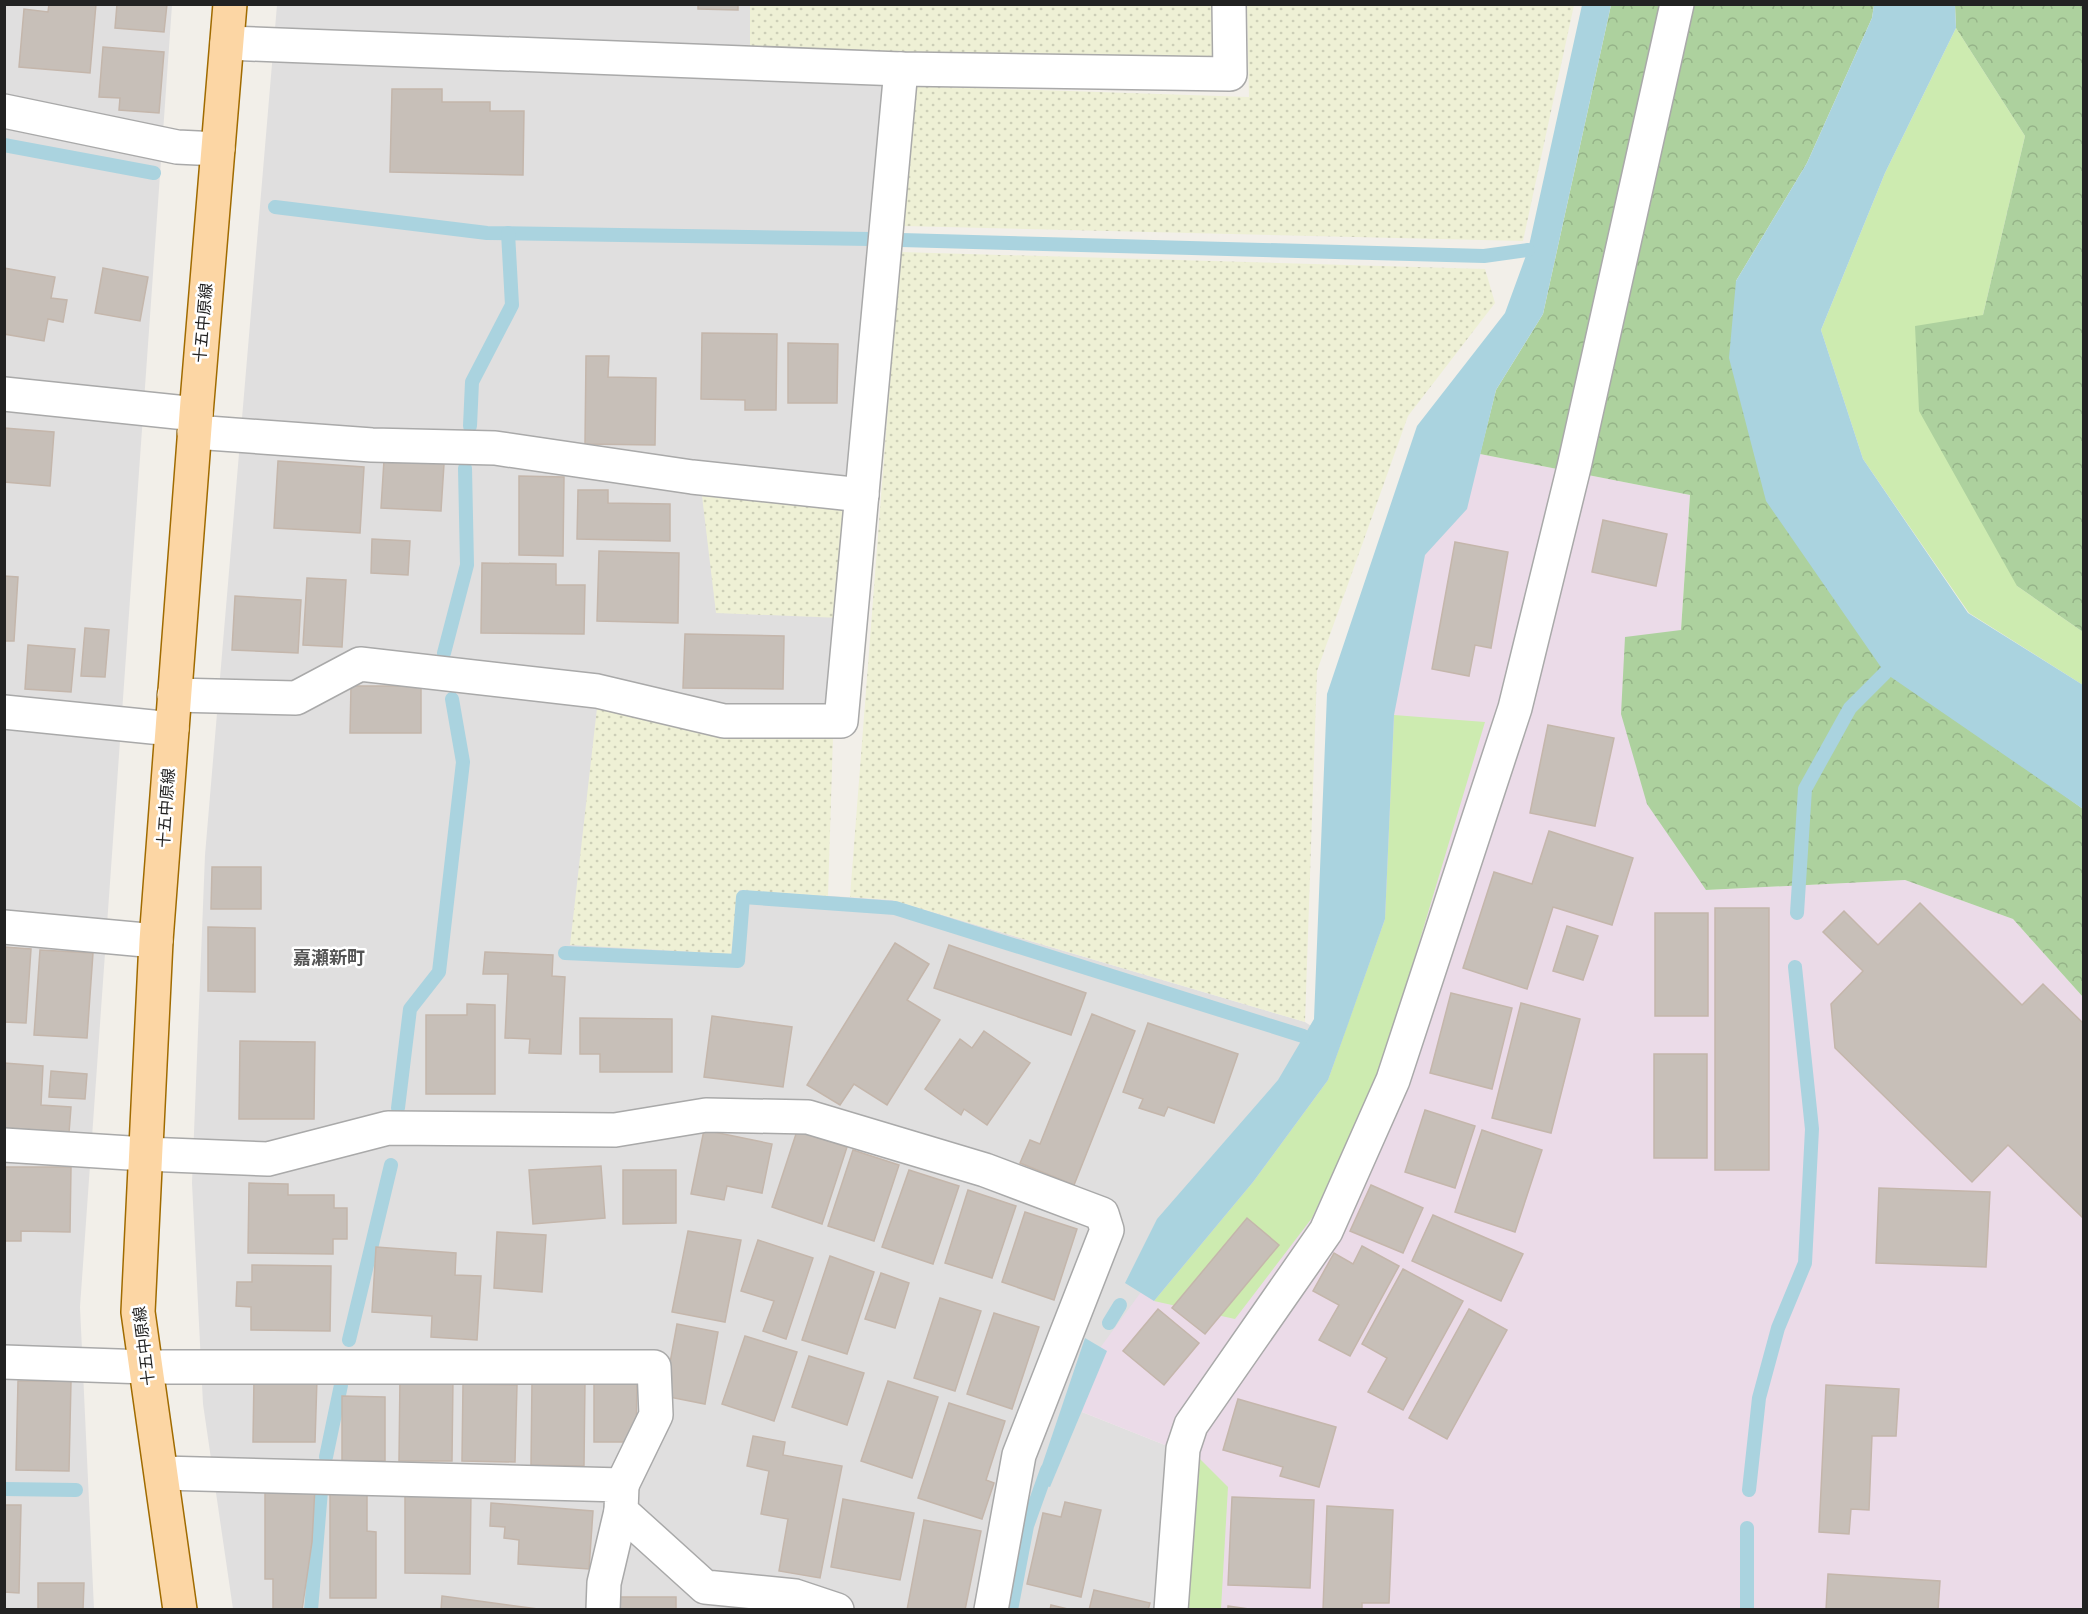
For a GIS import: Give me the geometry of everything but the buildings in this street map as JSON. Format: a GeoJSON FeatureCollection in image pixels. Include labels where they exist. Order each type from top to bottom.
{"type":"FeatureCollection","features":[{"type":"Feature","properties":{"kind":"main road","name":"十五中原線"},"geometry":{"type":"LineString","coordinates":[[180,1610],[138,1312],[156,941],[195,423],[230,4]]}},
{"type":"Feature","properties":{"kind":"street"},"geometry":{"type":"LineString","coordinates":[[227,43],[901,69],[1230,74],[1229,4]]}},
{"type":"Feature","properties":{"kind":"street"},"geometry":{"type":"LineString","coordinates":[[1171,1610],[1183,1449],[1191,1425],[1326,1230],[1393,1080],[1515,708],[1577,455],[1677,4]]}},
{"type":"Feature","properties":{"kind":"street"},"geometry":{"type":"LineString","coordinates":[[174,695],[296,698],[360,664],[597,691],[724,721],[841,721],[901,69]]}},
{"type":"Feature","properties":{"kind":"street"},"geometry":{"type":"LineString","coordinates":[[4,111],[177,147],[218,149]]}},
{"type":"Feature","properties":{"kind":"street"},"geometry":{"type":"LineString","coordinates":[[4,394],[195,423],[372,445],[495,448],[692,477],[862,495]]}},
{"type":"Feature","properties":{"kind":"street"},"geometry":{"type":"LineString","coordinates":[[4,712],[172,729]]}},
{"type":"Feature","properties":{"kind":"street"},"geometry":{"type":"LineString","coordinates":[[4,927],[156,941]]}},
{"type":"Feature","properties":{"kind":"street"},"geometry":{"type":"LineString","coordinates":[[4,1145],[268,1159],[388,1128],[615,1130],[706,1115],[807,1117],[985,1170],[1102,1214],[1107,1230],[1019,1455],[991,1610]]}},
{"type":"Feature","properties":{"kind":"street"},"geometry":{"type":"LineString","coordinates":[[4,1362],[146,1367],[654,1367],[656,1415],[621,1498],[604,1583],[603,1610]]}},
{"type":"Feature","properties":{"kind":"street"},"geometry":{"type":"LineString","coordinates":[[162,1473],[621,1498],[705,1587],[795,1596],[837,1610]]}},
{"type":"Feature","properties":{"kind":"shaded area"},"geometry":{"type":"Polygon","coordinates":[[[5,5],[172,5],[80,1307],[94,1609],[5,1610],[5,5]]]}},
{"type":"Feature","properties":{"kind":"shaded area"},"geometry":{"type":"Polygon","coordinates":[[[277,5],[750,5],[750,52],[890,59],[849,509],[702,497],[841,618],[833,737],[738,890],[892,900],[1305,1022],[1328,1037],[1082,1412],[1200,1459],[1188,1609],[233,1609],[203,1404],[192,1183],[205,855],[277,5]]]}},
{"type":"Feature","properties":{"kind":"shaded area"},"geometry":{"type":"Polygon","coordinates":[[[1461,454],[1480,454],[1690,495],[1681,630],[1706,890],[1905,880],[2013,919],[2083,997],[2083,1609],[1188,1609],[1200,1459],[1082,1412],[1100,1348],[1328,1037],[1367,690],[1461,454]]]}},
{"type":"Feature","properties":{"kind":"green space"},"geometry":{"type":"Polygon","coordinates":[[[750,5],[1215,5],[1218,62],[750,52],[750,5]]]}},
{"type":"Feature","properties":{"kind":"green space"},"geometry":{"type":"Polygon","coordinates":[[[1247,5],[1574,5],[1523,241],[902,226],[913,86],[1249,97],[1247,5]]]}},
{"type":"Feature","properties":{"kind":"green space"},"geometry":{"type":"Polygon","coordinates":[[[1611,5],[1874,5],[1872,18],[1807,163],[1736,281],[2057,790],[2083,809],[2083,997],[2013,919],[1905,880],[1706,890],[1647,804],[1621,714],[1625,637],[1681,630],[1690,495],[1480,454],[1496,390],[1543,314],[1611,5]]]}},
{"type":"Feature","properties":{"kind":"green space"},"geometry":{"type":"Polygon","coordinates":[[[1955,5],[2083,5],[2083,632],[2017,586],[1919,411],[1915,326],[1983,315],[2025,136],[1956,28],[1955,5]]]}},
{"type":"Feature","properties":{"kind":"green space"},"geometry":{"type":"Polygon","coordinates":[[[1956,28],[2025,136],[1983,315],[2017,586],[2083,632],[2083,685],[1969,613],[1863,459],[1821,330],[1885,173],[1956,28]]]}},
{"type":"Feature","properties":{"kind":"green space"},"geometry":{"type":"Polygon","coordinates":[[[900,252],[1485,269],[1495,303],[1408,416],[1317,671],[1305,1022],[892,900],[850,897],[900,252]]]}},
{"type":"Feature","properties":{"kind":"green space"},"geometry":{"type":"Polygon","coordinates":[[[702,496],[849,509],[841,618],[716,613],[702,496]]]}},
{"type":"Feature","properties":{"kind":"green space"},"geometry":{"type":"Polygon","coordinates":[[[597,708],[833,737],[828,896],[739,890],[731,954],[570,945],[597,708]]]}},
{"type":"Feature","properties":{"kind":"green space"},"geometry":{"type":"Polygon","coordinates":[[[1394,715],[1485,722],[1381,1070],[1312,1218],[1235,1319],[1154,1301],[1253,1182],[1328,1080],[1385,919],[1394,715]]]}},
{"type":"Feature","properties":{"kind":"green space"},"geometry":{"type":"Polygon","coordinates":[[[1200,1459],[1228,1487],[1221,1609],[1188,1609],[1200,1459]]]}},
{"type":"Feature","properties":{"kind":"water"},"geometry":{"type":"Polygon","coordinates":[[[1582,5],[1611,5],[1543,314],[1496,390],[1467,509],[1425,555],[1394,715],[1385,919],[1328,1080],[1253,1182],[1154,1301],[1125,1283],[1157,1219],[1278,1080],[1314,1019],[1327,694],[1417,426],[1505,313],[1528,250],[1582,5]]]}},
{"type":"Feature","properties":{"kind":"water"},"geometry":{"type":"Polygon","coordinates":[[[1874,5],[1955,5],[1956,28],[1885,173],[1821,330],[1863,459],[1968,613],[2083,685],[2083,809],[1885,673],[1766,501],[1729,358],[1736,281],[1807,163],[1872,18],[1874,5]]]}},
{"type":"Feature","properties":{"kind":"water"},"geometry":{"type":"Polygon","coordinates":[[[1085,1338],[1107,1351],[1050,1487],[1036,1483],[1085,1338]]]}},
{"type":"Feature","properties":{"kind":"waterway"},"geometry":{"type":"LineString","coordinates":[[4,145],[154,173]]}},
{"type":"Feature","properties":{"kind":"waterway"},"geometry":{"type":"LineString","coordinates":[[275,207],[487,233],[870,239]]}},
{"type":"Feature","properties":{"kind":"waterway"},"geometry":{"type":"LineString","coordinates":[[470,426],[472,382],[512,305],[508,233]]}},
{"type":"Feature","properties":{"kind":"waterway"},"geometry":{"type":"LineString","coordinates":[[901,240],[1484,256],[1528,250]]}},
{"type":"Feature","properties":{"kind":"waterway"},"geometry":{"type":"LineString","coordinates":[[444,653],[467,565],[465,468]]}},
{"type":"Feature","properties":{"kind":"waterway"},"geometry":{"type":"LineString","coordinates":[[1797,913],[1805,789],[1850,708],[1885,673]]}},
{"type":"Feature","properties":{"kind":"waterway"},"geometry":{"type":"LineString","coordinates":[[398,1108],[410,1009],[439,972],[463,762],[452,699]]}},
{"type":"Feature","properties":{"kind":"waterway"},"geometry":{"type":"LineString","coordinates":[[565,953],[738,961],[743,897],[895,908],[1303,1036]]}},
{"type":"Feature","properties":{"kind":"waterway"},"geometry":{"type":"LineString","coordinates":[[1749,1490],[1759,1398],[1778,1328],[1805,1263],[1812,1129],[1795,967]]}},
{"type":"Feature","properties":{"kind":"waterway"},"geometry":{"type":"LineString","coordinates":[[349,1340],[391,1165]]}},
{"type":"Feature","properties":{"kind":"waterway"},"geometry":{"type":"LineString","coordinates":[[1109,1323],[1120,1305]]}},
{"type":"Feature","properties":{"kind":"waterway"},"geometry":{"type":"LineString","coordinates":[[326,1457],[341,1385]]}},
{"type":"Feature","properties":{"kind":"waterway"},"geometry":{"type":"LineString","coordinates":[[1011,1610],[1027,1526],[1047,1470]]}},
{"type":"Feature","properties":{"kind":"waterway"},"geometry":{"type":"LineString","coordinates":[[4,1489],[76,1490]]}},
{"type":"Feature","properties":{"kind":"waterway"},"geometry":{"type":"LineString","coordinates":[[311,1610],[321,1491]]}},
{"type":"Feature","properties":{"kind":"waterway"},"geometry":{"type":"LineString","coordinates":[[1747,1528],[1747,1610]]}},
{"type":"Feature","properties":{"kind":"district","name":"嘉瀬新町"},"geometry":{"type":"Point","coordinates":[329,957]}}]}
